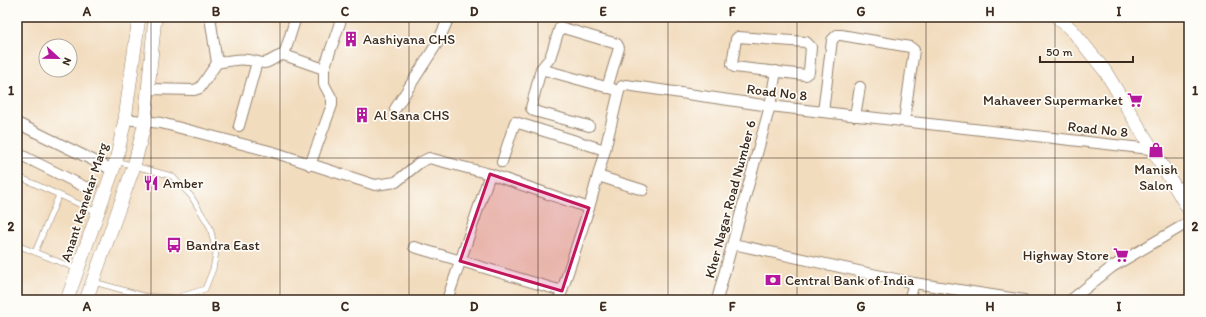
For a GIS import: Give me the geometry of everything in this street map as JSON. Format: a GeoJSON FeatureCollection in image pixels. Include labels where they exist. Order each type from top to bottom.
{"type":"FeatureCollection","features":[{"type":"Feature","properties":{"kind":"street","name":"Anant Kanekar Marg"},"geometry":{"type":"LineString","coordinates":[[67,300],[79,270],[114,166],[125,119],[139,17]]}},
{"type":"Feature","properties":{"kind":"street"},"geometry":{"type":"LineString","coordinates":[[86,300],[94,282],[134,166],[145,122],[155,17]]}},
{"type":"Feature","properties":{"kind":"street"},"geometry":{"type":"LineString","coordinates":[[148,89],[194,90],[200,88],[217,63],[210,17]]}},
{"type":"Feature","properties":{"kind":"street"},"geometry":{"type":"LineString","coordinates":[[310,165],[332,105],[332,99],[324,84],[324,69],[342,17]]}},
{"type":"Feature","properties":{"kind":"street"},"geometry":{"type":"LineString","coordinates":[[395,109],[438,42],[449,17]]}},
{"type":"Feature","properties":{"kind":"street"},"geometry":{"type":"LineString","coordinates":[[1057,17],[1073,31],[1105,71],[1150,148],[1189,210]]}},
{"type":"Feature","properties":{"kind":"street"},"geometry":{"type":"LineString","coordinates":[[284,55],[295,20]]}},
{"type":"Feature","properties":{"kind":"street"},"geometry":{"type":"LineString","coordinates":[[589,126],[531,110],[541,69],[550,58],[559,29],[561,27],[618,46],[607,88]]}},
{"type":"Feature","properties":{"kind":"street"},"geometry":{"type":"LineString","coordinates":[[823,112],[832,40],[841,35],[910,47],[914,50],[904,121]]}},
{"type":"Feature","properties":{"kind":"street"},"geometry":{"type":"LineString","coordinates":[[746,38],[810,44],[811,47],[807,74],[776,72],[734,67],[732,64],[736,39],[746,38]]}},
{"type":"Feature","properties":{"kind":"street"},"geometry":{"type":"LineString","coordinates":[[217,63],[247,60],[269,62],[279,55],[284,55],[324,69]]}},
{"type":"Feature","properties":{"kind":"street"},"geometry":{"type":"LineString","coordinates":[[239,126],[257,62]]}},
{"type":"Feature","properties":{"kind":"street"},"geometry":{"type":"LineString","coordinates":[[414,247],[460,261],[561,296],[606,150],[619,91],[541,69]]}},
{"type":"Feature","properties":{"kind":"street","name":"Kher Nagar Road Number 6"},"geometry":{"type":"LineString","coordinates":[[717,300],[770,106],[776,72]]}},
{"type":"Feature","properties":{"kind":"street","name":"Road No 8"},"geometry":{"type":"LineString","coordinates":[[619,91],[622,86],[626,85],[770,106],[1150,148]]}},
{"type":"Feature","properties":{"kind":"street"},"geometry":{"type":"LineString","coordinates":[[855,116],[860,87]]}},
{"type":"Feature","properties":{"kind":"street"},"geometry":{"type":"LineString","coordinates":[[125,119],[161,123],[273,152],[375,185],[396,182],[419,163],[429,158],[490,174],[589,208]]}},
{"type":"Feature","properties":{"kind":"street"},"geometry":{"type":"LineString","coordinates":[[502,162],[515,122],[606,150]]}},
{"type":"Feature","properties":{"kind":"street"},"geometry":{"type":"LineString","coordinates":[[17,123],[114,166]]}},
{"type":"Feature","properties":{"kind":"street"},"geometry":{"type":"LineString","coordinates":[[17,153],[87,188],[92,186]]}},
{"type":"Feature","properties":{"kind":"street"},"geometry":{"type":"LineString","coordinates":[[447,300],[490,174]]}},
{"type":"Feature","properties":{"kind":"street"},"geometry":{"type":"LineString","coordinates":[[598,176],[643,190]]}},
{"type":"Feature","properties":{"kind":"street"},"geometry":{"type":"LineString","coordinates":[[1177,191],[1189,183]]}},
{"type":"Feature","properties":{"kind":"street"},"geometry":{"type":"LineString","coordinates":[[1071,300],[1112,267],[1189,222]]}},
{"type":"Feature","properties":{"kind":"street"},"geometry":{"type":"LineString","coordinates":[[733,244],[914,283],[1024,300]]}},
{"type":"Feature","properties":{"kind":"street"},"geometry":{"type":"LineString","coordinates":[[909,300],[914,283]]}},
{"type":"Feature","properties":{"kind":"lane"},"geometry":{"type":"LineString","coordinates":[[94,282],[144,296],[176,298],[205,289],[213,269],[216,254],[210,227],[191,196],[172,176],[134,166],[114,166]]}},
{"type":"Feature","properties":{"kind":"lane"},"geometry":{"type":"LineString","coordinates":[[17,176],[98,212]]}},
{"type":"Feature","properties":{"kind":"lane"},"geometry":{"type":"LineString","coordinates":[[35,252],[59,194]]}},
{"type":"Feature","properties":{"kind":"lane"},"geometry":{"type":"LineString","coordinates":[[17,245],[79,270]]}},
{"type":"Feature","properties":{"kind":"highlighted area"},"geometry":{"type":"Polygon","coordinates":[[[490,174],[589,208],[562,291],[460,261],[490,174]]]}},
{"type":"Feature","properties":{"kind":"place","name":"Aashiyana CHS"},"geometry":{"type":"Point","coordinates":[351,39]}},
{"type":"Feature","properties":{"kind":"place","name":"Mahaveer Supermarket"},"geometry":{"type":"Point","coordinates":[1135,100]}},
{"type":"Feature","properties":{"kind":"place","name":"Al Sana CHS"},"geometry":{"type":"Point","coordinates":[362,115]}},
{"type":"Feature","properties":{"kind":"place","name":"Manish Salon"},"geometry":{"type":"Point","coordinates":[1156,150]}},
{"type":"Feature","properties":{"kind":"place","name":"Amber"},"geometry":{"type":"Point","coordinates":[151,183]}},
{"type":"Feature","properties":{"kind":"place","name":"Bandra East"},"geometry":{"type":"Point","coordinates":[174,245]}},
{"type":"Feature","properties":{"kind":"place","name":"Highway Store"},"geometry":{"type":"Point","coordinates":[1121,255]}},
{"type":"Feature","properties":{"kind":"place","name":"Central Bank of India"},"geometry":{"type":"Point","coordinates":[773,280]}}]}
